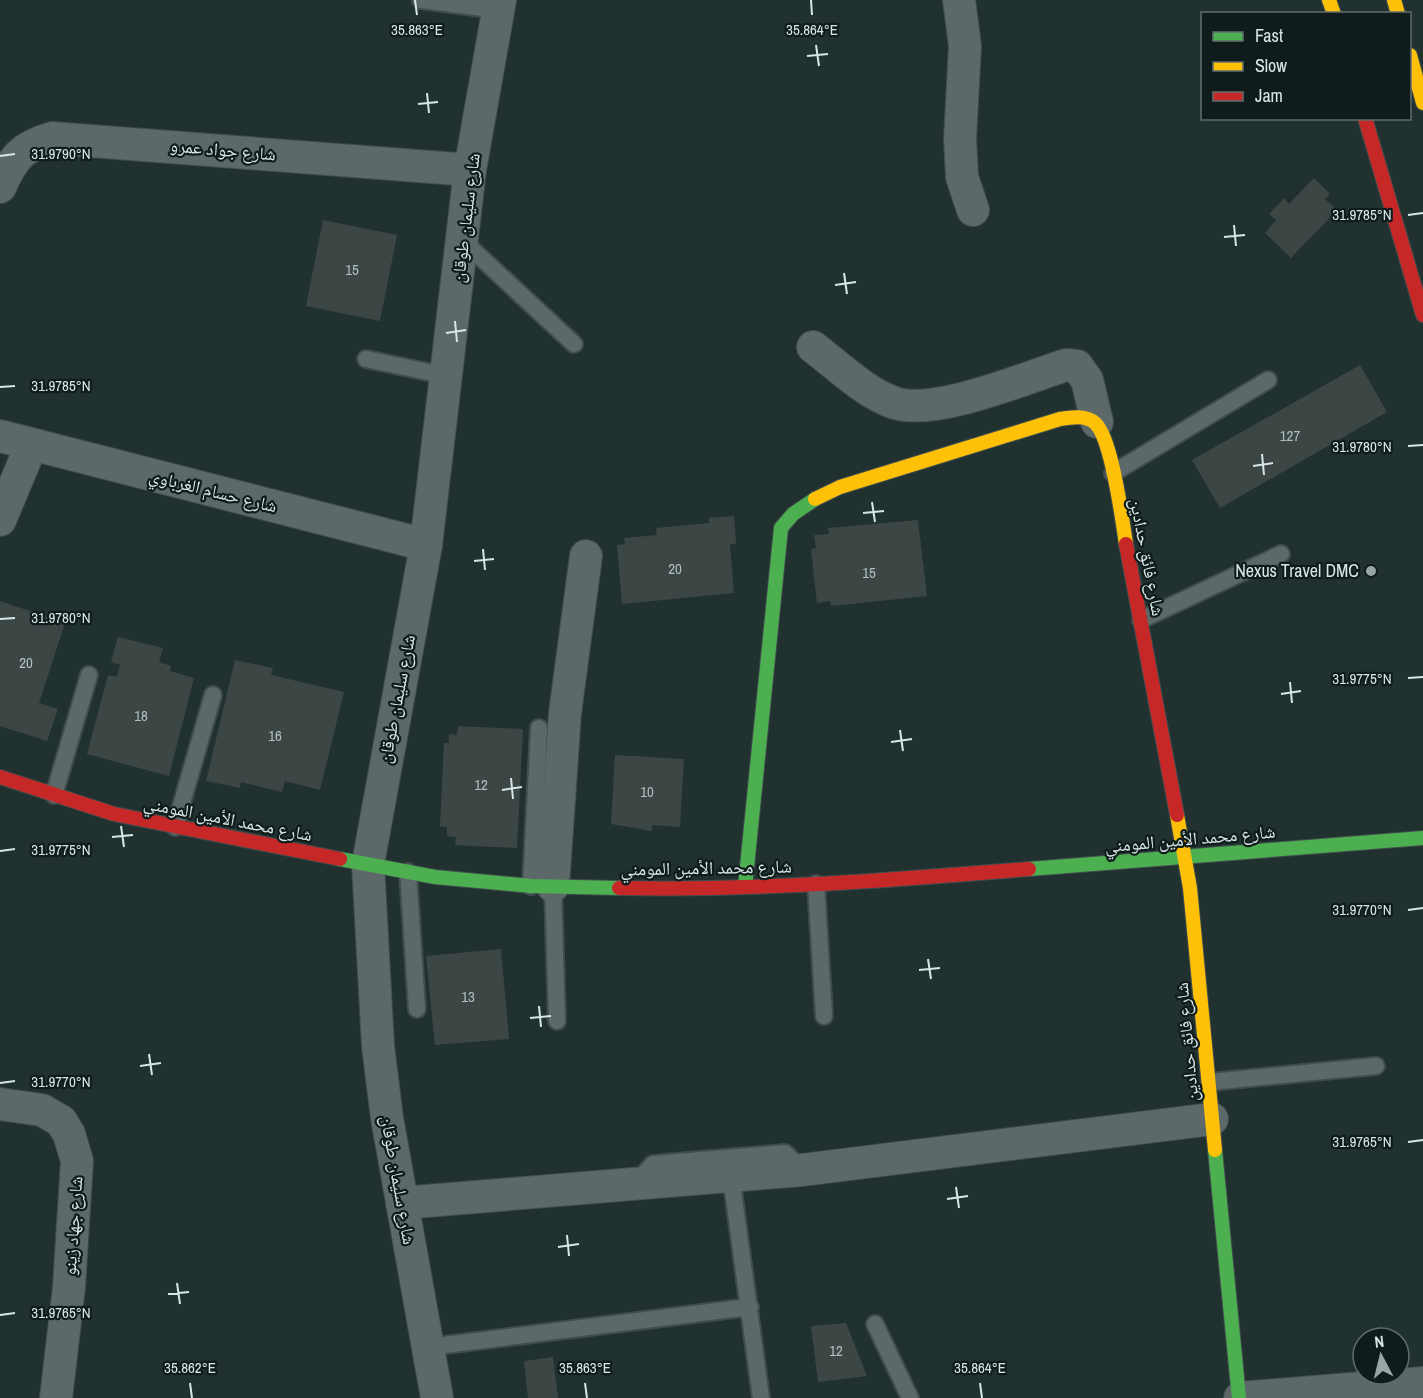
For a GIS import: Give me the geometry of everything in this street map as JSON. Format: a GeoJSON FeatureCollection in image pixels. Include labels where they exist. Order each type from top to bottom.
{"type":"FeatureCollection","features":[{"type":"Feature","properties":{"kind":"street"},"geometry":{"type":"LineString","coordinates":[[959,0],[965,46],[960,139],[962,177],[973,210]]}},
{"type":"Feature","properties":{"kind":"street","name":"شارع سليمان طوقان"},"geometry":{"type":"LineString","coordinates":[[437,1398],[387,1118],[378,1046],[368,864],[375,813],[426,545],[470,170],[499,5]]}},
{"type":"Feature","properties":{"kind":"street"},"geometry":{"type":"LineString","coordinates":[[1411,59],[1423,103]]}},
{"type":"Feature","properties":{"kind":"street"},"geometry":{"type":"LineString","coordinates":[[1366,120],[1423,315]]}},
{"type":"Feature","properties":{"kind":"street","name":"شارع جواد عمرو"},"geometry":{"type":"LineString","coordinates":[[0,187],[16,157],[30,144],[52,138],[470,170]]}},
{"type":"Feature","properties":{"kind":"street"},"geometry":{"type":"LineString","coordinates":[[813,346],[878,396],[912,407],[954,401],[1066,365],[1077,366],[1087,380],[1097,422]]}},
{"type":"Feature","properties":{"kind":"street"},"geometry":{"type":"LineString","coordinates":[[745,887],[781,528],[789,516],[808,502],[840,488],[1060,419],[1084,417],[1097,422]]}},
{"type":"Feature","properties":{"kind":"street","name":"شارع فائق حدادين"},"geometry":{"type":"LineString","coordinates":[[1097,422],[1104,433],[1113,473],[1185,857],[1210,1082],[1239,1398]]}},
{"type":"Feature","properties":{"kind":"street","name":"شارع حسام الغرباوي"},"geometry":{"type":"LineString","coordinates":[[0,436],[31,446],[426,545]]}},
{"type":"Feature","properties":{"kind":"street"},"geometry":{"type":"LineString","coordinates":[[0,520],[31,446]]}},
{"type":"Feature","properties":{"kind":"street"},"geometry":{"type":"LineString","coordinates":[[542,886],[586,556]]}},
{"type":"Feature","properties":{"kind":"street","name":"شارع محمد الأمين المومني"},"geometry":{"type":"LineString","coordinates":[[0,777],[114,814],[174,828],[408,872],[542,886],[674,889],[816,884],[1019,872],[1423,838]]}},
{"type":"Feature","properties":{"kind":"street","name":"شارع جهاد زينو"},"geometry":{"type":"LineString","coordinates":[[0,1104],[42,1110],[61,1121],[69,1134],[77,1161],[69,1287],[56,1398]]}},
{"type":"Feature","properties":{"kind":"street"},"geometry":{"type":"LineString","coordinates":[[402,1203],[802,1170],[1212,1119]]}},
{"type":"Feature","properties":{"kind":"street"},"geometry":{"type":"LineString","coordinates":[[1239,1398],[1423,1383]]}},
{"type":"Feature","properties":{"kind":"lane"},"geometry":{"type":"LineString","coordinates":[[421,0],[499,5]]}},
{"type":"Feature","properties":{"kind":"lane"},"geometry":{"type":"LineString","coordinates":[[463,241],[574,344]]}},
{"type":"Feature","properties":{"kind":"lane"},"geometry":{"type":"LineString","coordinates":[[366,359],[447,376]]}},
{"type":"Feature","properties":{"kind":"lane"},"geometry":{"type":"LineString","coordinates":[[1113,473],[1268,380]]}},
{"type":"Feature","properties":{"kind":"lane"},"geometry":{"type":"LineString","coordinates":[[1141,620],[1281,554]]}},
{"type":"Feature","properties":{"kind":"lane"},"geometry":{"type":"LineString","coordinates":[[54,795],[89,675]]}},
{"type":"Feature","properties":{"kind":"lane"},"geometry":{"type":"LineString","coordinates":[[174,828],[213,695]]}},
{"type":"Feature","properties":{"kind":"lane"},"geometry":{"type":"LineString","coordinates":[[540,728],[542,886],[557,1021]]}},
{"type":"Feature","properties":{"kind":"lane"},"geometry":{"type":"LineString","coordinates":[[408,872],[417,1009]]}},
{"type":"Feature","properties":{"kind":"lane"},"geometry":{"type":"LineString","coordinates":[[816,884],[824,1016]]}},
{"type":"Feature","properties":{"kind":"lane"},"geometry":{"type":"LineString","coordinates":[[674,889],[682,899],[687,900],[758,900],[764,898],[770,886]]}},
{"type":"Feature","properties":{"kind":"lane"},"geometry":{"type":"LineString","coordinates":[[1210,1082],[1376,1066]]}},
{"type":"Feature","properties":{"kind":"lane"},"geometry":{"type":"LineString","coordinates":[[637,1182],[653,1164],[785,1153],[802,1170]]}},
{"type":"Feature","properties":{"kind":"lane"},"geometry":{"type":"LineString","coordinates":[[731,1176],[761,1398]]}},
{"type":"Feature","properties":{"kind":"lane"},"geometry":{"type":"LineString","coordinates":[[429,1347],[750,1307]]}},
{"type":"Feature","properties":{"kind":"lane"},"geometry":{"type":"LineString","coordinates":[[875,1324],[910,1398]]}},
{"type":"Feature","properties":{"kind":"building"},"geometry":{"type":"Polygon","coordinates":[[[1314,178],[1330,194],[1325,199],[1337,210],[1291,258],[1265,233],[1276,220],[1269,214],[1284,198],[1289,204],[1314,178]]]}},
{"type":"Feature","properties":{"kind":"building"},"geometry":{"type":"Polygon","coordinates":[[[323,220],[397,235],[380,321],[306,306],[323,220]]]}},
{"type":"Feature","properties":{"kind":"building"},"geometry":{"type":"Polygon","coordinates":[[[1360,365],[1387,412],[1220,508],[1192,460],[1360,365]]]}},
{"type":"Feature","properties":{"kind":"building"},"geometry":{"type":"Polygon","coordinates":[[[734,516],[736,544],[730,544],[734,593],[622,604],[617,545],[625,544],[624,538],[657,535],[656,528],[709,523],[709,518],[734,516]]]}},
{"type":"Feature","properties":{"kind":"building"},"geometry":{"type":"Polygon","coordinates":[[[918,520],[927,596],[831,606],[830,601],[817,603],[811,549],[816,548],[814,535],[829,534],[828,528],[918,520]]]}},
{"type":"Feature","properties":{"kind":"building"},"geometry":{"type":"Polygon","coordinates":[[[0,601],[65,623],[39,703],[58,709],[47,741],[0,726],[0,601]]]}},
{"type":"Feature","properties":{"kind":"building"},"geometry":{"type":"Polygon","coordinates":[[[118,637],[163,648],[159,662],[171,666],[170,671],[194,678],[169,776],[87,754],[108,675],[117,677],[120,665],[111,662],[118,637]]]}},
{"type":"Feature","properties":{"kind":"building"},"geometry":{"type":"Polygon","coordinates":[[[235,660],[273,668],[271,675],[344,692],[320,790],[285,781],[282,792],[241,782],[240,788],[206,781],[235,660]]]}},
{"type":"Feature","properties":{"kind":"building"},"geometry":{"type":"Polygon","coordinates":[[[458,726],[523,729],[517,848],[455,845],[456,837],[447,836],[447,827],[440,826],[444,743],[449,743],[449,734],[457,735],[458,726]]]}},
{"type":"Feature","properties":{"kind":"building"},"geometry":{"type":"Polygon","coordinates":[[[615,755],[684,759],[680,827],[652,825],[652,831],[611,824],[615,755]]]}},
{"type":"Feature","properties":{"kind":"building"},"geometry":{"type":"Polygon","coordinates":[[[501,949],[509,1039],[435,1045],[426,956],[501,949]]]}},
{"type":"Feature","properties":{"kind":"building"},"geometry":{"type":"Polygon","coordinates":[[[846,1323],[867,1376],[818,1382],[811,1326],[846,1323]]]}},
{"type":"Feature","properties":{"kind":"building"},"geometry":{"type":"Polygon","coordinates":[[[553,1357],[558,1398],[528,1398],[524,1361],[553,1357]]]}},
{"type":"Feature","properties":{"kind":"traffic: fast"},"geometry":{"type":"LineString","coordinates":[[745,887],[781,528],[793,514],[815,499]]}},
{"type":"Feature","properties":{"kind":"traffic: fast"},"geometry":{"type":"LineString","coordinates":[[1029,869],[1423,838]]}},
{"type":"Feature","properties":{"kind":"traffic: fast"},"geometry":{"type":"LineString","coordinates":[[340,859],[435,877],[531,886],[619,888]]}},
{"type":"Feature","properties":{"kind":"traffic: fast"},"geometry":{"type":"LineString","coordinates":[[1215,1150],[1239,1398]]}},
{"type":"Feature","properties":{"kind":"traffic: slow"},"geometry":{"type":"LineString","coordinates":[[1329,0],[1333,12]]}},
{"type":"Feature","properties":{"kind":"traffic: slow"},"geometry":{"type":"LineString","coordinates":[[1394,0],[1397,12]]}},
{"type":"Feature","properties":{"kind":"traffic: slow"},"geometry":{"type":"LineString","coordinates":[[1411,59],[1423,103]]}},
{"type":"Feature","properties":{"kind":"traffic: slow"},"geometry":{"type":"LineString","coordinates":[[815,499],[840,487],[1060,419],[1083,418],[1095,423],[1106,445],[1115,480],[1126,544]]}},
{"type":"Feature","properties":{"kind":"traffic: slow"},"geometry":{"type":"LineString","coordinates":[[1177,815],[1190,888],[1215,1150]]}},
{"type":"Feature","properties":{"kind":"traffic: jam"},"geometry":{"type":"LineString","coordinates":[[1366,120],[1423,315]]}},
{"type":"Feature","properties":{"kind":"traffic: jam"},"geometry":{"type":"LineString","coordinates":[[1126,544],[1177,815]]}},
{"type":"Feature","properties":{"kind":"traffic: jam"},"geometry":{"type":"LineString","coordinates":[[0,777],[114,814],[340,859]]}},
{"type":"Feature","properties":{"kind":"traffic: jam"},"geometry":{"type":"LineString","coordinates":[[619,888],[773,886],[1029,869]]}},
{"type":"Feature","properties":{"kind":"place","name":"Nexus Travel DMC"},"geometry":{"type":"Point","coordinates":[1371,571]}}]}
